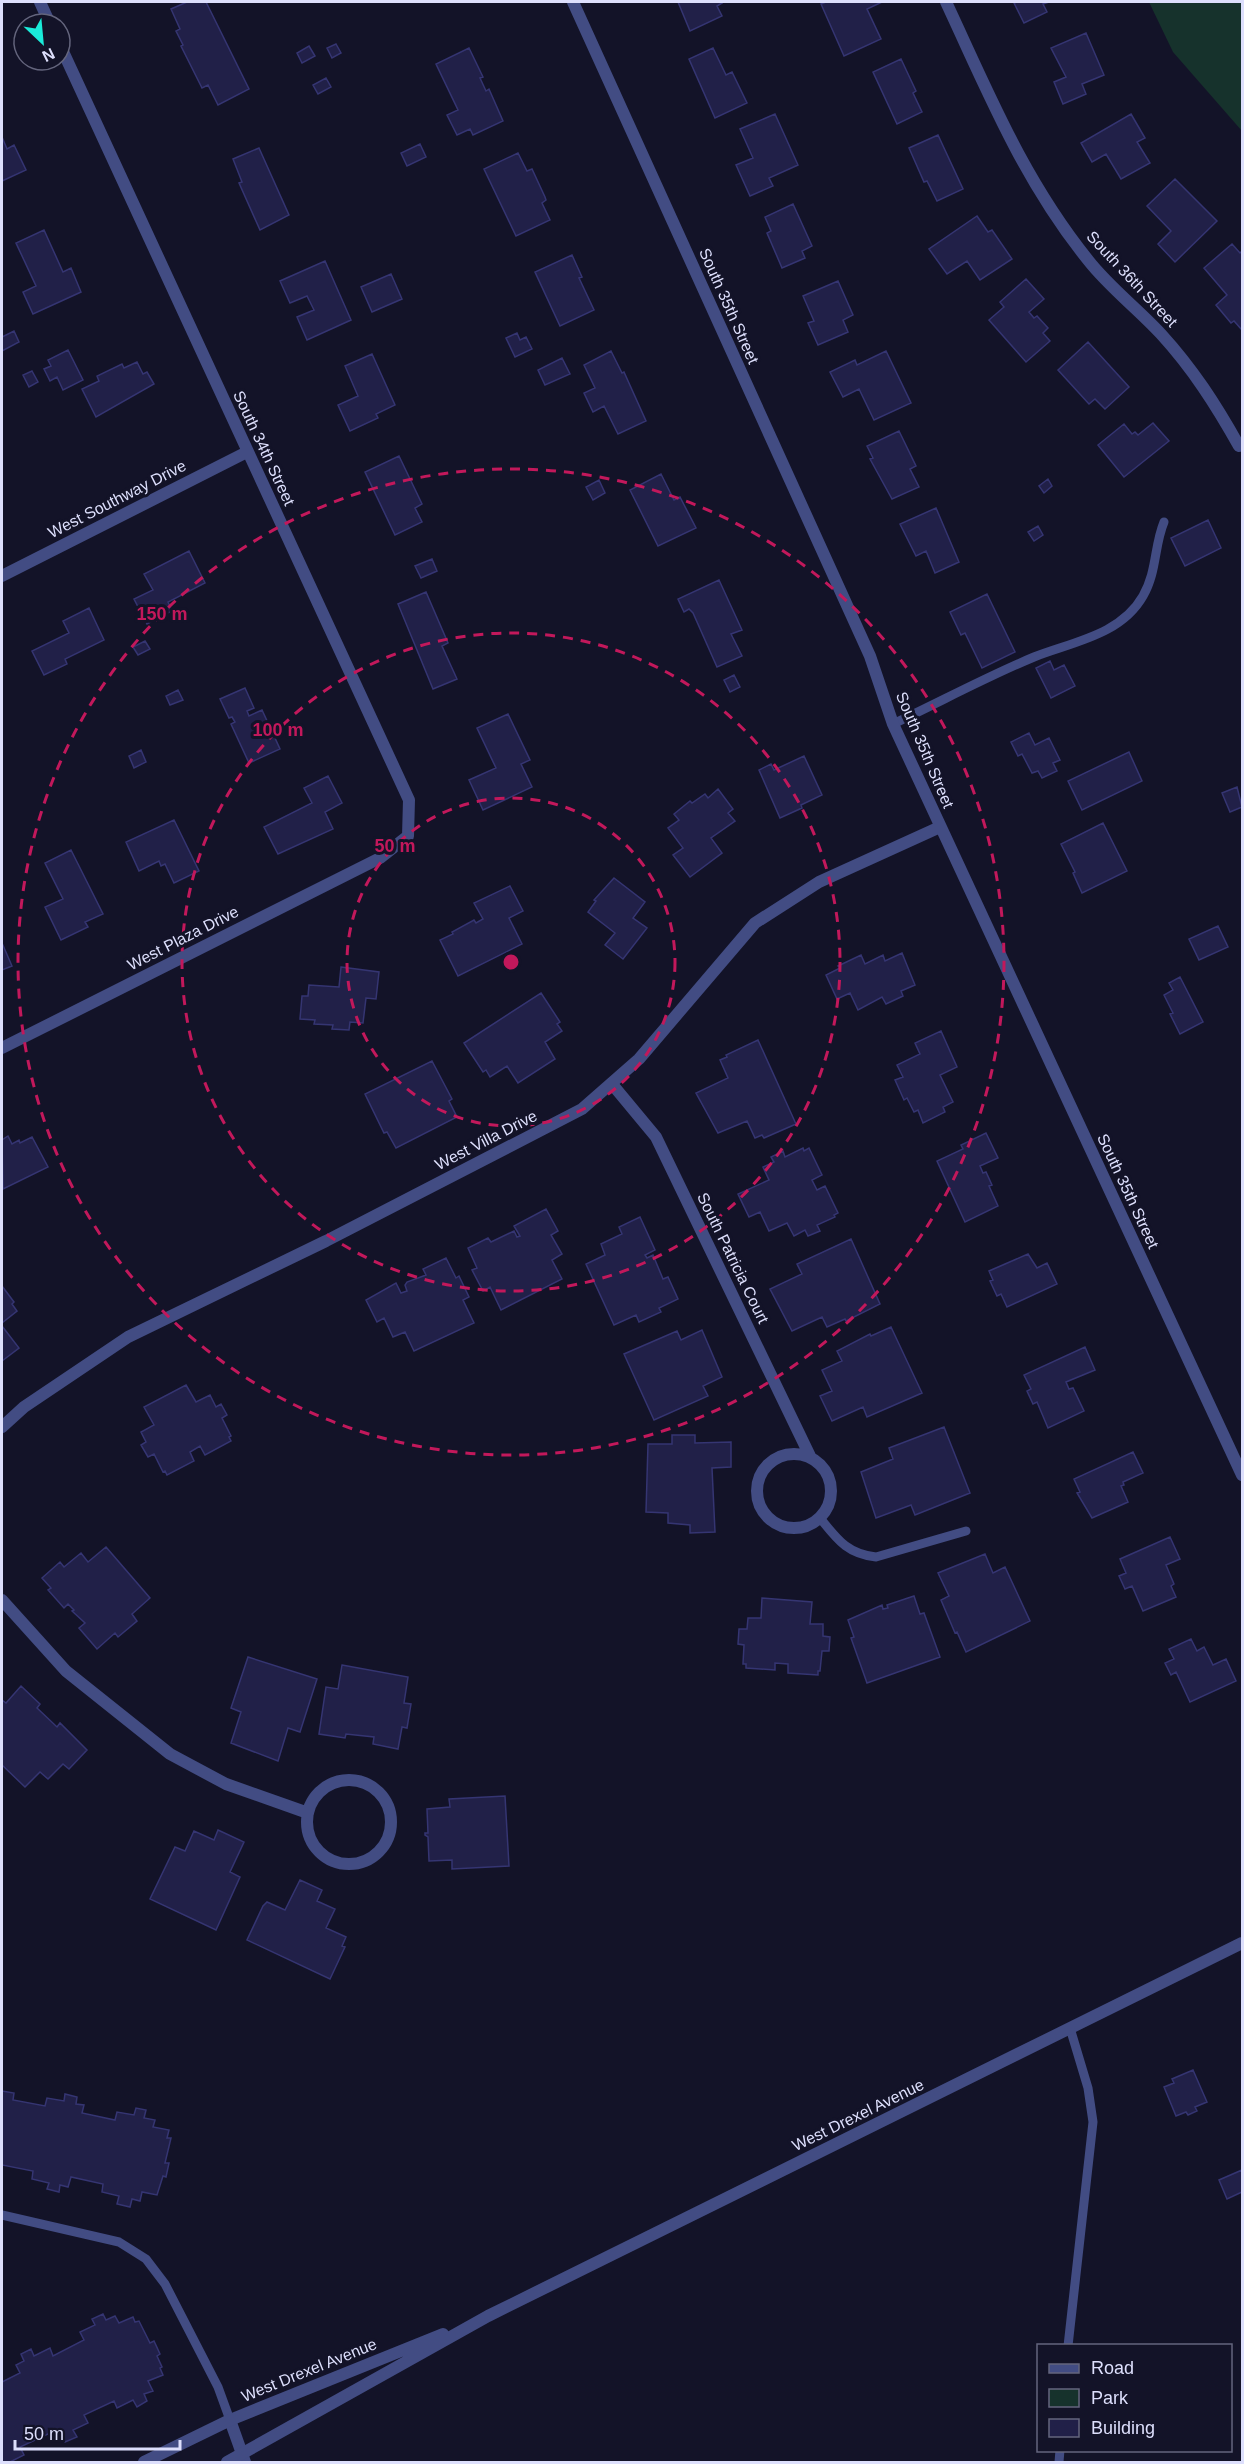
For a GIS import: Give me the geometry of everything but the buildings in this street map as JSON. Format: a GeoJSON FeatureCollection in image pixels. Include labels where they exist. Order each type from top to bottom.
{"type":"FeatureCollection","features":[{"type":"Feature","properties":{"kind":"street","name":"South 35th Street"},"geometry":{"type":"LineString","coordinates":[[573,2],[866,647],[893,724],[1242,1475]]}},
{"type":"Feature","properties":{"kind":"street","name":"South 36th Street"},"geometry":{"type":"LineString","coordinates":[[946,2],[1012,145],[1041,196],[1089,262],[1162,335],[1207,390],[1239,446]]}},
{"type":"Feature","properties":{"kind":"street","name":"South 34th Street"},"geometry":{"type":"LineString","coordinates":[[72,71],[409,800],[408,836],[380,858]]}},
{"type":"Feature","properties":{"kind":"street","name":"West Southway Drive"},"geometry":{"type":"LineString","coordinates":[[2,576],[248,452]]}},
{"type":"Feature","properties":{"kind":"street","name":"West Villa Drive"},"geometry":{"type":"LineString","coordinates":[[2,1427],[24,1407],[128,1337],[326,1241],[582,1109],[639,1059],[755,923],[819,882],[940,826]]}},
{"type":"Feature","properties":{"kind":"street","name":"West Plaza Drive"},"geometry":{"type":"LineString","coordinates":[[2,1048],[380,858]]}},
{"type":"Feature","properties":{"kind":"street","name":"South Patricia Court"},"geometry":{"type":"LineString","coordinates":[[612,1084],[656,1137],[810,1456],[820,1463],[827,1473],[831,1484],[831,1497],[820,1518]]}},
{"type":"Feature","properties":{"kind":"street"},"geometry":{"type":"LineString","coordinates":[[810,1456],[785,1454],[774,1460],[765,1468],[759,1479],[757,1491],[759,1503],[770,1518],[785,1527],[798,1528],[809,1525],[820,1518]]}},
{"type":"Feature","properties":{"kind":"street"},"geometry":{"type":"LineString","coordinates":[[2,1600],[66,1671],[170,1754],[226,1784],[308,1813]]}},
{"type":"Feature","properties":{"kind":"street"},"geometry":{"type":"LineString","coordinates":[[347,1780],[360,1781],[373,1787],[386,1802],[391,1822],[389,1835],[376,1854],[366,1860],[344,1863],[332,1860],[315,1845],[307,1824],[308,1813],[313,1800],[322,1790],[334,1783],[347,1780]]}},
{"type":"Feature","properties":{"kind":"street","name":"West Drexel Avenue"},"geometry":{"type":"LineString","coordinates":[[226,2463],[243,2458],[488,2316],[1242,1943]]}},
{"type":"Feature","properties":{"kind":"street","name":"West Drexel Avenue"},"geometry":{"type":"LineString","coordinates":[[144,2463],[230,2420],[488,2316]]}},
{"type":"Feature","properties":{"kind":"street"},"geometry":{"type":"LineString","coordinates":[[230,2420],[243,2458]]}},
{"type":"Feature","properties":{"kind":"lane"},"geometry":{"type":"LineString","coordinates":[[893,724],[1034,657],[1096,636],[1131,612],[1143,597],[1154,573],[1159,534],[1164,522]]}},
{"type":"Feature","properties":{"kind":"lane"},"geometry":{"type":"LineString","coordinates":[[820,1518],[847,1548],[861,1555],[876,1557],[966,1531]]}},
{"type":"Feature","properties":{"kind":"lane"},"geometry":{"type":"LineString","coordinates":[[1068,2344],[1093,2122],[1088,2088],[1070,2028]]}},
{"type":"Feature","properties":{"kind":"lane"},"geometry":{"type":"LineString","coordinates":[[2,2215],[119,2242],[146,2259],[165,2284],[218,2387],[230,2420]]}},
{"type":"Feature","properties":{"kind":"green space"},"geometry":{"type":"Polygon","coordinates":[[[1149,2],[1242,2],[1242,131],[1173,52],[1149,2]]]}}]}
